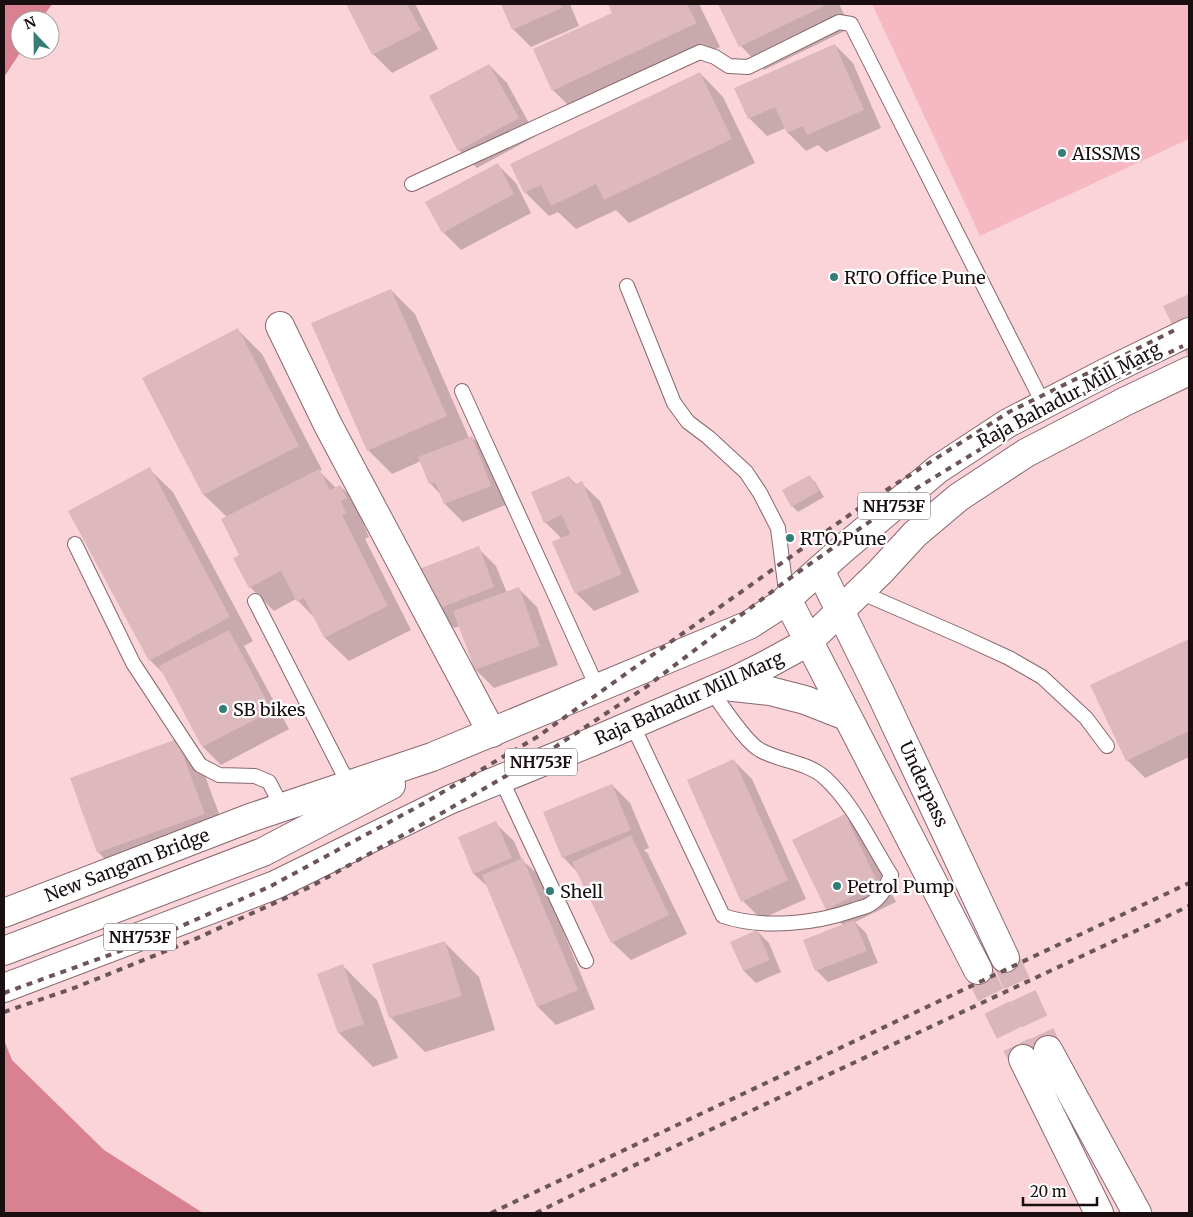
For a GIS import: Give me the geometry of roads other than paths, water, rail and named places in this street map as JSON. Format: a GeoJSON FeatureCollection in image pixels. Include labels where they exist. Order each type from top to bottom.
{"type":"FeatureCollection","features":[{"type":"Feature","properties":{"kind":"main road"},"geometry":{"type":"LineString","coordinates":[[280,326],[328,425],[492,733]]}},
{"type":"Feature","properties":{"kind":"main road","name":"Raja Bahadur Mill Marg"},"geometry":{"type":"LineString","coordinates":[[250,818],[432,757],[750,625],[787,599],[938,469],[1008,423],[1189,332]]}},
{"type":"Feature","properties":{"kind":"main road","name":"Raja Bahadur Mill Marg"},"geometry":{"type":"LineString","coordinates":[[4,988],[275,885],[449,800],[632,724],[766,665],[808,642],[860,592],[915,534],[959,497],[1026,454],[1124,402],[1189,371]]}},
{"type":"Feature","properties":{"kind":"main road","name":"Underpass"},"geometry":{"type":"LineString","coordinates":[[820,570],[882,694],[1004,958]]}},
{"type":"Feature","properties":{"kind":"main road","name":"Underpass"},"geometry":{"type":"LineString","coordinates":[[787,599],[978,970]]}},
{"type":"Feature","properties":{"kind":"main road"},"geometry":{"type":"LineString","coordinates":[[716,688],[770,690],[805,700],[846,716]]}},
{"type":"Feature","properties":{"kind":"main road","name":"Raja Bahadur Mill Marg"},"geometry":{"type":"LineString","coordinates":[[263,852],[492,733]]}},
{"type":"Feature","properties":{"kind":"main road"},"geometry":{"type":"LineString","coordinates":[[335,814],[348,849]]}},
{"type":"Feature","properties":{"kind":"main road","name":"New Sangam Bridge"},"geometry":{"type":"LineString","coordinates":[[4,913],[250,818]]}},
{"type":"Feature","properties":{"kind":"main road","name":"New Sangam Bridge"},"geometry":{"type":"LineString","coordinates":[[4,951],[263,852]]}},
{"type":"Feature","properties":{"kind":"main road"},"geometry":{"type":"LineString","coordinates":[[1048,1050],[1137,1213]]}},
{"type":"Feature","properties":{"kind":"main road"},"geometry":{"type":"LineString","coordinates":[[1023,1059],[1099,1213]]}},
{"type":"Feature","properties":{"kind":"lane"},"geometry":{"type":"LineString","coordinates":[[412,184],[700,52],[715,57],[728,66],[748,67],[839,22],[851,24],[1044,404]]}},
{"type":"Feature","properties":{"kind":"lane"},"geometry":{"type":"LineString","coordinates":[[627,286],[674,403],[688,422],[708,437],[746,472],[760,493],[778,528],[787,599]]}},
{"type":"Feature","properties":{"kind":"lane"},"geometry":{"type":"LineString","coordinates":[[462,391],[598,689]]}},
{"type":"Feature","properties":{"kind":"lane"},"geometry":{"type":"LineString","coordinates":[[75,544],[133,663],[200,764],[219,775],[255,776],[269,782],[282,807]]}},
{"type":"Feature","properties":{"kind":"lane"},"geometry":{"type":"LineString","coordinates":[[860,592],[1009,658],[1042,677],[1086,718],[1107,746]]}},
{"type":"Feature","properties":{"kind":"lane"},"geometry":{"type":"LineString","coordinates":[[255,601],[349,785]]}},
{"type":"Feature","properties":{"kind":"lane"},"geometry":{"type":"LineString","coordinates":[[632,724],[724,916],[739,921],[799,922],[835,917],[870,904],[885,891],[890,875],[842,796],[822,775],[796,763],[758,750],[746,737],[716,688]]}},
{"type":"Feature","properties":{"kind":"lane"},"geometry":{"type":"LineString","coordinates":[[501,779],[586,961]]}},
{"type":"Feature","properties":{"kind":"tunnel"},"geometry":{"type":"LineString","coordinates":[[1005,958],[1048,1050]]}},
{"type":"Feature","properties":{"kind":"tunnel"},"geometry":{"type":"LineString","coordinates":[[978,970],[1023,1059]]}},
{"type":"Feature","properties":{"kind":"railway"},"geometry":{"type":"LineString","coordinates":[[4,993],[148,941],[271,886],[419,806],[537,737],[869,501],[1009,412],[1175,330]]}},
{"type":"Feature","properties":{"kind":"railway"},"geometry":{"type":"LineString","coordinates":[[4,1012],[74,988],[193,940],[310,887],[428,821],[549,751],[646,687],[786,581],[917,488],[1020,425],[1183,346]]}},
{"type":"Feature","properties":{"kind":"railway"},"geometry":{"type":"LineString","coordinates":[[491,1213],[1189,883]]}},
{"type":"Feature","properties":{"kind":"railway"},"geometry":{"type":"LineString","coordinates":[[536,1213],[1189,906]]}},
{"type":"Feature","properties":{"kind":"place","name":"AISSMS"},"geometry":{"type":"Point","coordinates":[1062,153]}},
{"type":"Feature","properties":{"kind":"place","name":"RTO Office Pune"},"geometry":{"type":"Point","coordinates":[834,277]}},
{"type":"Feature","properties":{"kind":"place","name":"RTO Pune"},"geometry":{"type":"Point","coordinates":[790,538]}},
{"type":"Feature","properties":{"kind":"place","name":"SB bikes"},"geometry":{"type":"Point","coordinates":[223,709]}},
{"type":"Feature","properties":{"kind":"place","name":"Petrol Pump"},"geometry":{"type":"Point","coordinates":[837,886]}},
{"type":"Feature","properties":{"kind":"place","name":"Shell"},"geometry":{"type":"Point","coordinates":[550,891]}}]}
